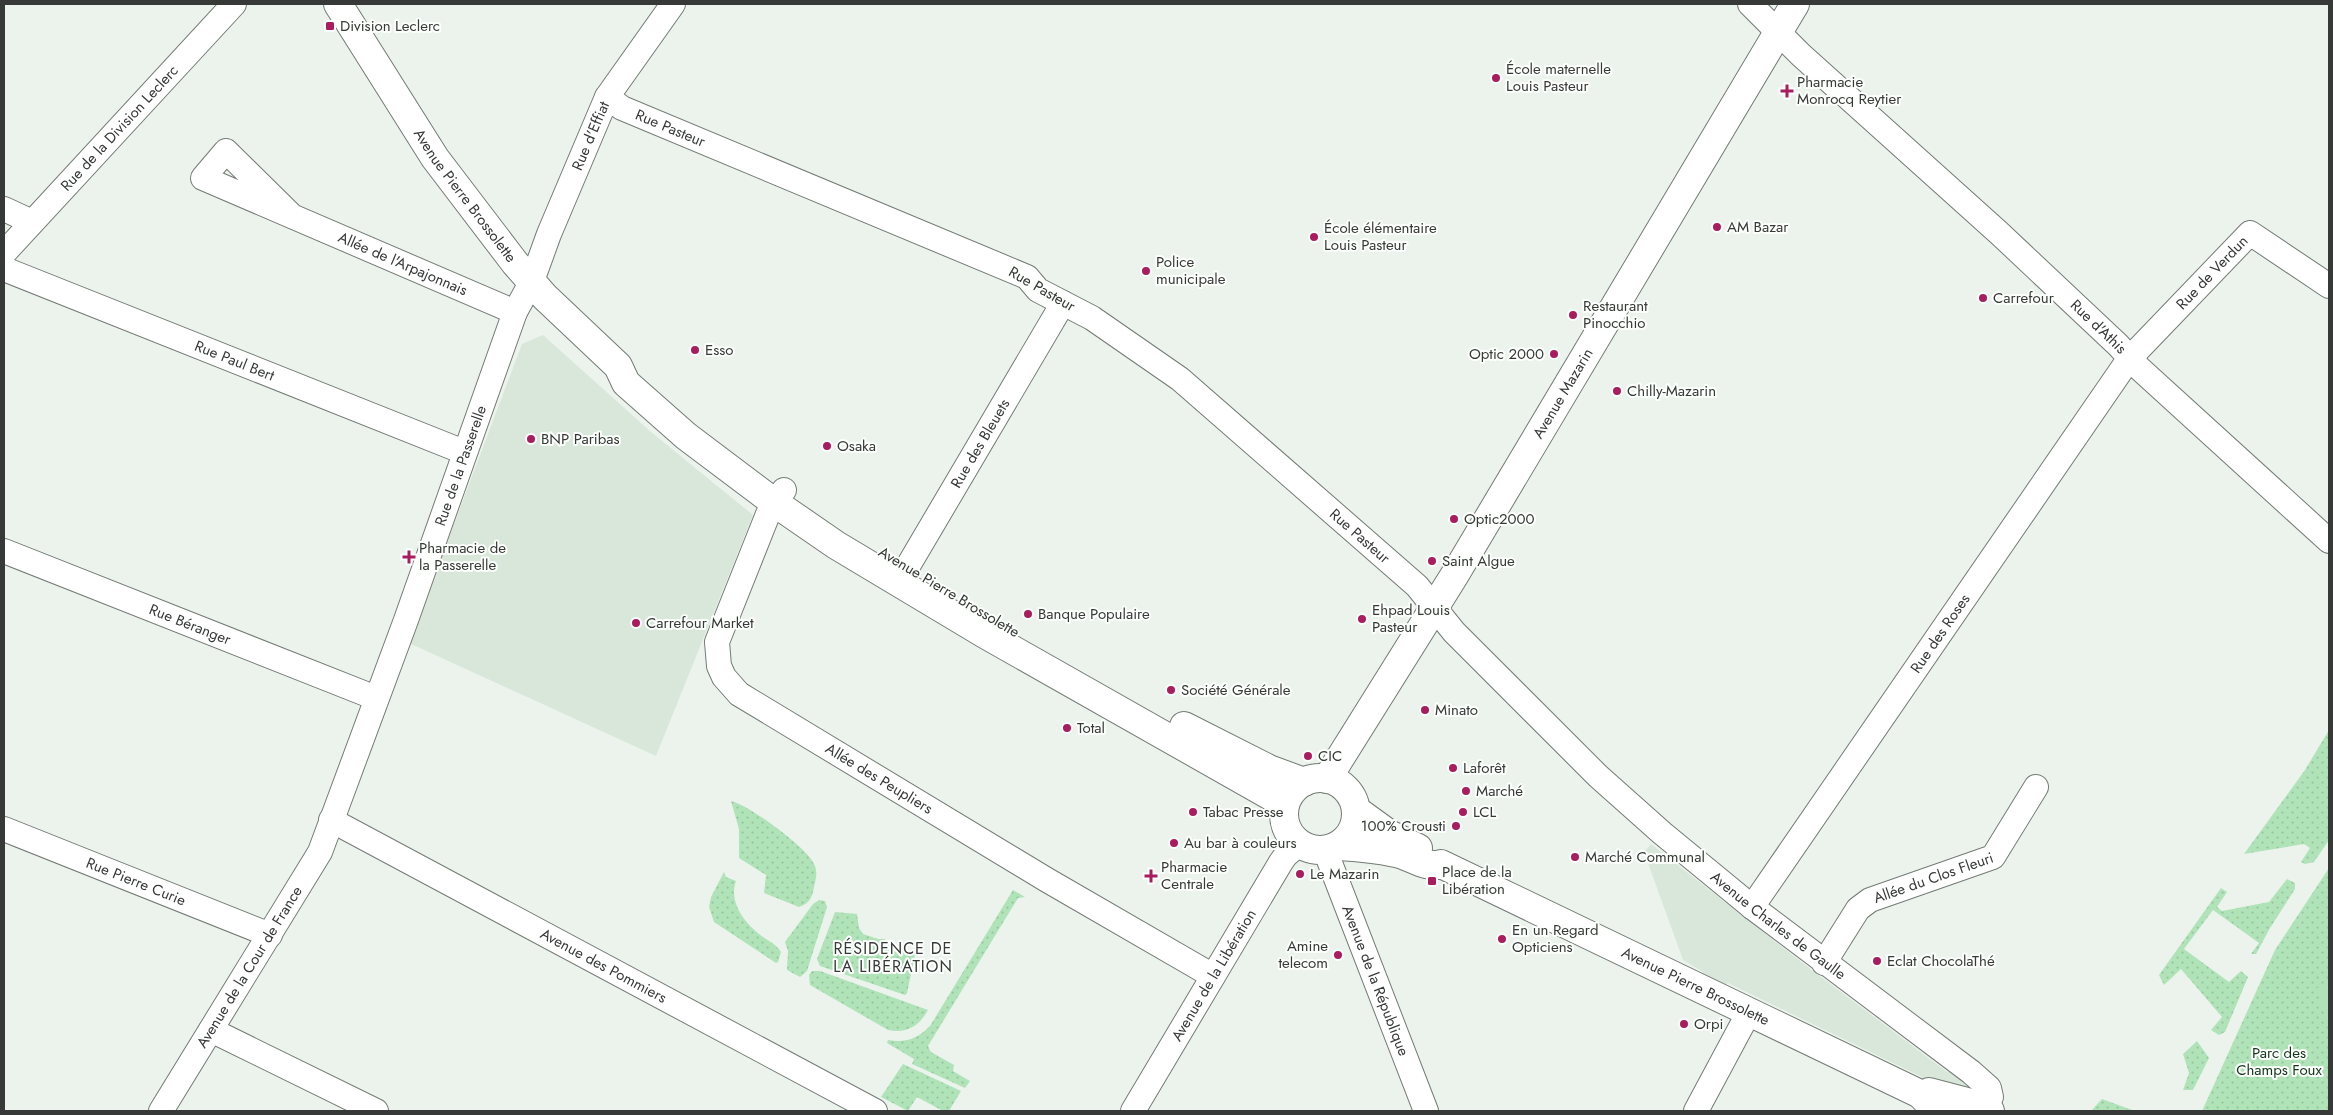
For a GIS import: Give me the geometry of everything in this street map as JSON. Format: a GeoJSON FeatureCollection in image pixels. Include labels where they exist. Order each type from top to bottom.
{"type":"FeatureCollection","features":[{"type":"Feature","properties":{"kind":"main road","name":"Avenue Pierre Brossolette"},"geometry":{"type":"LineString","coordinates":[[338,4],[435,158],[515,263],[545,297],[618,366],[637,371],[836,545],[903,575],[1112,688],[1269,769],[1316,780]]}},
{"type":"Feature","properties":{"kind":"main road","name":"Avenue Mazarin"},"geometry":{"type":"LineString","coordinates":[[1316,780],[1393,676],[1795,4]]}},
{"type":"Feature","properties":{"kind":"main road","name":"Avenue Pierre Brossolette"},"geometry":{"type":"LineString","coordinates":[[903,575],[1181,744],[1285,804]]}},
{"type":"Feature","properties":{"kind":"main road"},"geometry":{"type":"LineString","coordinates":[[1181,744],[1191,738],[1212,740]]}},
{"type":"Feature","properties":{"kind":"main road"},"geometry":{"type":"LineString","coordinates":[[1316,780],[1341,785],[1351,796],[1356,810],[1354,825],[1348,837],[1332,848],[1312,850],[1299,844],[1286,828],[1284,819],[1285,804],[1294,789],[1316,780]]}},
{"type":"Feature","properties":{"kind":"main road","name":"Avenue Pierre Brossolette"},"geometry":{"type":"LineString","coordinates":[[1356,810],[1388,834],[1438,858],[1441,864],[1920,1094],[1926,1100],[1948,1111]]}},
{"type":"Feature","properties":{"kind":"main road","name":"Avenue Pierre Brossolette"},"geometry":{"type":"LineString","coordinates":[[1332,848],[1374,849],[1398,854],[1434,866],[1441,864]]}},
{"type":"Feature","properties":{"kind":"main road"},"geometry":{"type":"LineString","coordinates":[[1920,1094],[1929,1092],[1986,1110]]}},
{"type":"Feature","properties":{"kind":"street","name":"Rue de la Division Leclerc"},"geometry":{"type":"LineString","coordinates":[[4,253],[234,4]]}},
{"type":"Feature","properties":{"kind":"street","name":"Rue d'Effiat"},"geometry":{"type":"LineString","coordinates":[[532,281],[549,234],[607,97],[673,4]]}},
{"type":"Feature","properties":{"kind":"street","name":"Rue d'Athis"},"geometry":{"type":"LineString","coordinates":[[1750,4],[1778,32],[2013,246],[2118,345],[2130,359],[2329,541]]}},
{"type":"Feature","properties":{"kind":"street","name":"Rue Pasteur"},"geometry":{"type":"LineString","coordinates":[[607,97],[622,108],[1027,277],[1038,290],[1092,318],[1180,379],[1417,586],[1434,607]]}},
{"type":"Feature","properties":{"kind":"street"},"geometry":{"type":"LineString","coordinates":[[4,209],[32,222]]}},
{"type":"Feature","properties":{"kind":"street","name":"Allée de l'Arpajonnais"},"geometry":{"type":"LineString","coordinates":[[291,215],[515,312]]}},
{"type":"Feature","properties":{"kind":"street","name":"Rue de Verdun"},"geometry":{"type":"LineString","coordinates":[[2130,359],[2250,233],[2329,286]]}},
{"type":"Feature","properties":{"kind":"street","name":"Rue Paul Bert"},"geometry":{"type":"LineString","coordinates":[[4,269],[464,452]]}},
{"type":"Feature","properties":{"kind":"street","name":"Rue de la Passerelle"},"geometry":{"type":"LineString","coordinates":[[331,820],[406,620],[515,312],[532,281]]}},
{"type":"Feature","properties":{"kind":"street","name":"Rue des Bleuets"},"geometry":{"type":"LineString","coordinates":[[903,575],[1063,303]]}},
{"type":"Feature","properties":{"kind":"street","name":"Rue des Roses"},"geometry":{"type":"LineString","coordinates":[[1752,908],[2130,359]]}},
{"type":"Feature","properties":{"kind":"street","name":"Allée des Peupliers"},"geometry":{"type":"LineString","coordinates":[[780,496],[768,514],[717,642],[719,666],[724,676],[739,694],[1047,880],[1213,976]]}},
{"type":"Feature","properties":{"kind":"street","name":"Rue Béranger"},"geometry":{"type":"LineString","coordinates":[[4,551],[376,698]]}},
{"type":"Feature","properties":{"kind":"street","name":"Avenue Charles de Gaulle"},"geometry":{"type":"LineString","coordinates":[[1434,607],[1454,632],[1598,776],[1662,833],[1752,908],[1971,1072],[1989,1088],[1991,1097],[1986,1110]]}},
{"type":"Feature","properties":{"kind":"street","name":"Allée du Clos Fleuri"},"geometry":{"type":"LineString","coordinates":[[1824,963],[1858,909],[1870,900],[1993,858],[2036,787]]}},
{"type":"Feature","properties":{"kind":"street","name":"Avenue de la Cour de France"},"geometry":{"type":"LineString","coordinates":[[161,1111],[320,852],[331,820]]}},
{"type":"Feature","properties":{"kind":"street","name":"Avenue des Pommiers"},"geometry":{"type":"LineString","coordinates":[[331,820],[875,1111]]}},
{"type":"Feature","properties":{"kind":"street","name":"Rue Pierre Curie"},"geometry":{"type":"LineString","coordinates":[[4,829],[270,935]]}},
{"type":"Feature","properties":{"kind":"street","name":"Avenue de la Libération"},"geometry":{"type":"LineString","coordinates":[[1133,1111],[1286,855],[1299,844]]}},
{"type":"Feature","properties":{"kind":"street","name":"Avenue de la République"},"geometry":{"type":"LineString","coordinates":[[1332,848],[1423,1109]]}},
{"type":"Feature","properties":{"kind":"street"},"geometry":{"type":"LineString","coordinates":[[1696,1111],[1749,1012]]}},
{"type":"Feature","properties":{"kind":"street"},"geometry":{"type":"LineString","coordinates":[[211,1030],[376,1111]]}},
{"type":"Feature","properties":{"kind":"shaded area"},"geometry":{"type":"Polygon","coordinates":[[[543,335],[651,432],[753,515],[656,756],[409,643],[522,344],[543,335]]]}},
{"type":"Feature","properties":{"kind":"shaded area"},"geometry":{"type":"Polygon","coordinates":[[[1651,844],[1804,964],[1947,1072],[1952,1068],[1973,1084],[1973,1094],[1922,1084],[1922,1077],[1728,983],[1721,988],[1703,979],[1703,972],[1683,960],[1644,852],[1651,844]]]}},
{"type":"Feature","properties":{"kind":"green space"},"geometry":{"type":"Polygon","coordinates":[[[2329,730],[2329,840],[2314,862],[2305,864],[2301,862],[2310,848],[2304,844],[2244,854],[2305,770],[2329,730]]]}},
{"type":"Feature","properties":{"kind":"green space"},"geometry":{"type":"Polygon","coordinates":[[[731,801],[750,810],[776,827],[809,857],[816,869],[816,875],[810,900],[806,904],[799,907],[764,893],[766,875],[739,858],[739,829],[731,801]]]}},
{"type":"Feature","properties":{"kind":"green space","name":"Parc des Champs Foux"},"geometry":{"type":"Polygon","coordinates":[[[2329,868],[2329,1111],[2202,1111],[2275,950],[2329,868]]]}},
{"type":"Feature","properties":{"kind":"green space"},"geometry":{"type":"Polygon","coordinates":[[[724,872],[726,877],[736,881],[734,897],[740,913],[750,926],[775,945],[781,952],[778,962],[776,963],[714,922],[709,907],[711,897],[724,872]]]}},
{"type":"Feature","properties":{"kind":"green space"},"geometry":{"type":"Polygon","coordinates":[[[2287,879],[2295,883],[2295,889],[2256,954],[2251,954],[2259,943],[2213,910],[2184,949],[2229,982],[2241,971],[2248,977],[2225,1032],[2219,1035],[2211,1030],[2222,1017],[2181,969],[2164,985],[2159,975],[2221,888],[2227,892],[2217,907],[2222,911],[2269,902],[2287,879]]]}},
{"type":"Feature","properties":{"kind":"green space"},"geometry":{"type":"Polygon","coordinates":[[[1013,890],[1025,897],[1018,898],[928,1046],[931,1052],[954,1065],[953,1071],[970,1081],[965,1088],[912,1064],[914,1059],[887,1043],[888,1040],[900,1041],[911,1039],[930,1026],[1013,890]]]}},
{"type":"Feature","properties":{"kind":"green space"},"geometry":{"type":"Polygon","coordinates":[[[819,900],[825,901],[827,907],[807,971],[800,977],[787,970],[788,951],[785,942],[813,904],[819,900]]]}},
{"type":"Feature","properties":{"kind":"green space"},"geometry":{"type":"Polygon","coordinates":[[[835,912],[857,914],[859,928],[863,934],[884,939],[915,955],[905,995],[820,966],[817,959],[835,912]]]}},
{"type":"Feature","properties":{"kind":"green space"},"geometry":{"type":"Polygon","coordinates":[[[812,971],[820,971],[928,1010],[912,1028],[901,1031],[888,1030],[810,985],[809,975],[812,971]]]}},
{"type":"Feature","properties":{"kind":"green space"},"geometry":{"type":"Polygon","coordinates":[[[2329,983],[2329,1026],[2317,988],[2329,983]]]}},
{"type":"Feature","properties":{"kind":"green space"},"geometry":{"type":"Polygon","coordinates":[[[2197,1041],[2209,1058],[2193,1090],[2183,1090],[2189,1073],[2183,1054],[2197,1041]]]}},
{"type":"Feature","properties":{"kind":"green space"},"geometry":{"type":"Polygon","coordinates":[[[903,1064],[961,1091],[949,1111],[943,1111],[917,1097],[908,1111],[881,1097],[903,1064]]]}},
{"type":"Feature","properties":{"kind":"green space"},"geometry":{"type":"Polygon","coordinates":[[[2102,1099],[2135,1111],[2091,1111],[2102,1099]]]}},
{"type":"Feature","properties":{"kind":"place","name":"Division Leclerc"},"geometry":{"type":"Point","coordinates":[330,26]}},
{"type":"Feature","properties":{"kind":"place","name":"École maternelle Louis Pasteur"},"geometry":{"type":"Point","coordinates":[1496,78]}},
{"type":"Feature","properties":{"kind":"place","name":"Pharmacie Monrocq Reytier"},"geometry":{"type":"Point","coordinates":[1787,91]}},
{"type":"Feature","properties":{"kind":"place","name":"AM Bazar"},"geometry":{"type":"Point","coordinates":[1717,227]}},
{"type":"Feature","properties":{"kind":"place","name":"École élémentaire Louis Pasteur"},"geometry":{"type":"Point","coordinates":[1314,237]}},
{"type":"Feature","properties":{"kind":"place","name":"Police municipale"},"geometry":{"type":"Point","coordinates":[1146,271]}},
{"type":"Feature","properties":{"kind":"place","name":"Carrefour"},"geometry":{"type":"Point","coordinates":[1983,298]}},
{"type":"Feature","properties":{"kind":"place","name":"Restaurant Pinocchio"},"geometry":{"type":"Point","coordinates":[1573,315]}},
{"type":"Feature","properties":{"kind":"place","name":"Esso"},"geometry":{"type":"Point","coordinates":[695,350]}},
{"type":"Feature","properties":{"kind":"place","name":"Optic 2000"},"geometry":{"type":"Point","coordinates":[1554,354]}},
{"type":"Feature","properties":{"kind":"place","name":"Chilly-Mazarin"},"geometry":{"type":"Point","coordinates":[1617,391]}},
{"type":"Feature","properties":{"kind":"place","name":"BNP Paribas"},"geometry":{"type":"Point","coordinates":[531,439]}},
{"type":"Feature","properties":{"kind":"place","name":"Osaka"},"geometry":{"type":"Point","coordinates":[827,446]}},
{"type":"Feature","properties":{"kind":"place","name":"Optic2000"},"geometry":{"type":"Point","coordinates":[1454,519]}},
{"type":"Feature","properties":{"kind":"place","name":"Pharmacie de la Passerelle"},"geometry":{"type":"Point","coordinates":[409,557]}},
{"type":"Feature","properties":{"kind":"place","name":"Saint Algue"},"geometry":{"type":"Point","coordinates":[1432,561]}},
{"type":"Feature","properties":{"kind":"place","name":"Banque Populaire"},"geometry":{"type":"Point","coordinates":[1028,614]}},
{"type":"Feature","properties":{"kind":"place","name":"Ehpad Louis Pasteur"},"geometry":{"type":"Point","coordinates":[1362,619]}},
{"type":"Feature","properties":{"kind":"place","name":"Carrefour Market"},"geometry":{"type":"Point","coordinates":[636,623]}},
{"type":"Feature","properties":{"kind":"place","name":"Société Générale"},"geometry":{"type":"Point","coordinates":[1171,690]}},
{"type":"Feature","properties":{"kind":"place","name":"Minato"},"geometry":{"type":"Point","coordinates":[1425,710]}},
{"type":"Feature","properties":{"kind":"place","name":"Total"},"geometry":{"type":"Point","coordinates":[1067,728]}},
{"type":"Feature","properties":{"kind":"place","name":"CIC"},"geometry":{"type":"Point","coordinates":[1308,756]}},
{"type":"Feature","properties":{"kind":"place","name":"Laforêt"},"geometry":{"type":"Point","coordinates":[1453,768]}},
{"type":"Feature","properties":{"kind":"place","name":"Marché"},"geometry":{"type":"Point","coordinates":[1466,791]}},
{"type":"Feature","properties":{"kind":"place","name":"Tabac Presse"},"geometry":{"type":"Point","coordinates":[1193,812]}},
{"type":"Feature","properties":{"kind":"place","name":"LCL"},"geometry":{"type":"Point","coordinates":[1463,812]}},
{"type":"Feature","properties":{"kind":"place","name":"100% Crousti"},"geometry":{"type":"Point","coordinates":[1456,826]}},
{"type":"Feature","properties":{"kind":"place","name":"Au bar à couleurs"},"geometry":{"type":"Point","coordinates":[1174,843]}},
{"type":"Feature","properties":{"kind":"place","name":"Marché Communal"},"geometry":{"type":"Point","coordinates":[1575,857]}},
{"type":"Feature","properties":{"kind":"place","name":"Le Mazarin"},"geometry":{"type":"Point","coordinates":[1300,874]}},
{"type":"Feature","properties":{"kind":"place","name":"Pharmacie Centrale"},"geometry":{"type":"Point","coordinates":[1151,876]}},
{"type":"Feature","properties":{"kind":"place","name":"Place de la Libération"},"geometry":{"type":"Point","coordinates":[1432,881]}},
{"type":"Feature","properties":{"kind":"place","name":"En un Regard Opticiens"},"geometry":{"type":"Point","coordinates":[1502,939]}},
{"type":"Feature","properties":{"kind":"place","name":"Amine telecom"},"geometry":{"type":"Point","coordinates":[1338,955]}},
{"type":"Feature","properties":{"kind":"place","name":"Eclat ChocolaThé"},"geometry":{"type":"Point","coordinates":[1877,961]}},
{"type":"Feature","properties":{"kind":"place","name":"Orpi"},"geometry":{"type":"Point","coordinates":[1684,1024]}},
{"type":"Feature","properties":{"kind":"district","name":"RÉSIDENCE DE LA LIBÉRATION"},"geometry":{"type":"Point","coordinates":[893,957]}}]}
